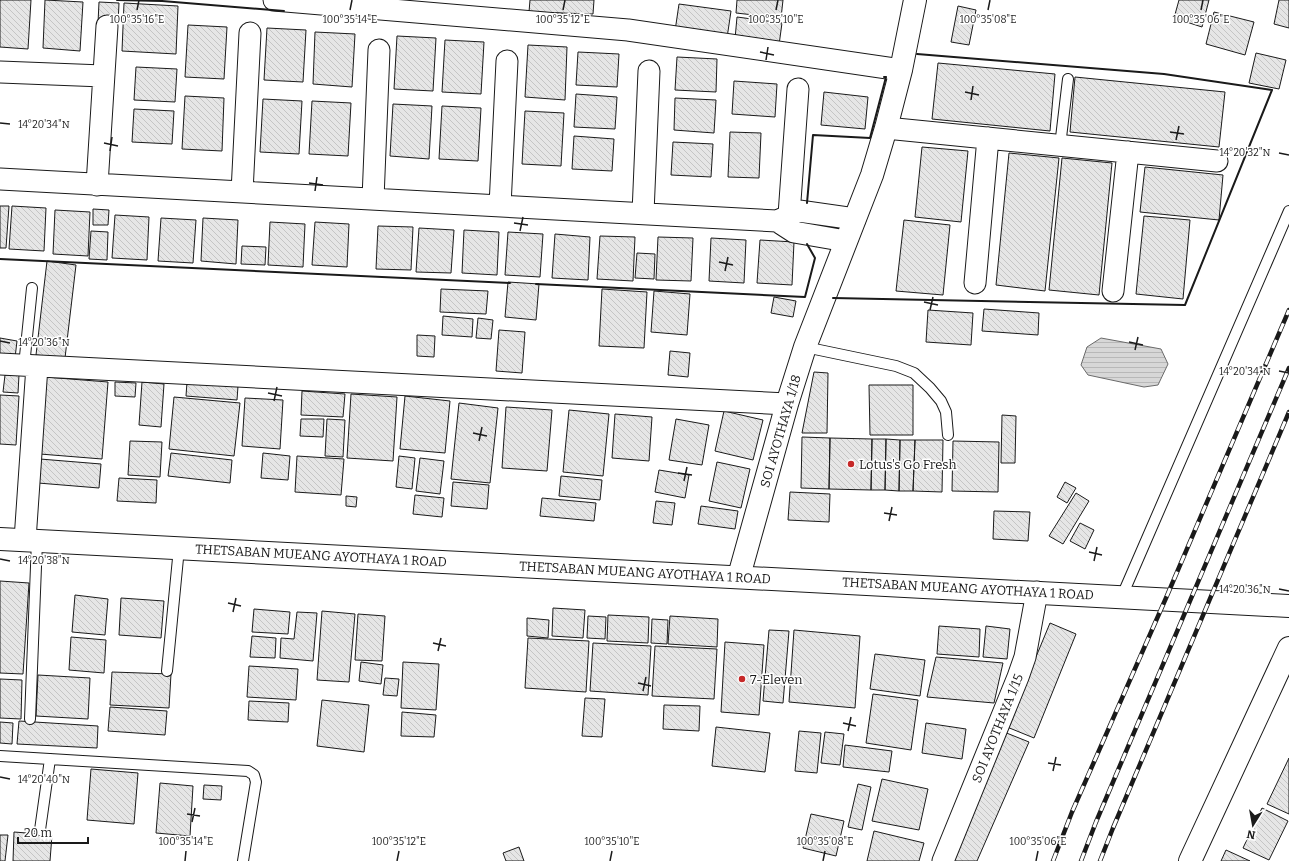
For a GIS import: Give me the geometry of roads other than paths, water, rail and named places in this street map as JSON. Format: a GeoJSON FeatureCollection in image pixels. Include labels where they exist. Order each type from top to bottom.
{"type":"FeatureCollection","features":[{"type":"Feature","properties":{"kind":"main road","name":"SOI AYOTHAYA 1/18"},"geometry":{"type":"LineString","coordinates":[[739,576],[787,404],[805,347],[872,175],[901,70],[915,0]]}},
{"type":"Feature","properties":{"kind":"main road","name":"THETSABAN MUEANG AYOTHAYA 1 ROAD"},"geometry":{"type":"LineString","coordinates":[[0,539],[739,576],[1289,606]]}},
{"type":"Feature","properties":{"kind":"main road"},"geometry":{"type":"LineString","coordinates":[[1190,861],[1289,648]]}},
{"type":"Feature","properties":{"kind":"street"},"geometry":{"type":"LineString","coordinates":[[274,0],[628,30],[901,70]]}},
{"type":"Feature","properties":{"kind":"street"},"geometry":{"type":"LineString","coordinates":[[97,185],[107,26]]}},
{"type":"Feature","properties":{"kind":"street"},"geometry":{"type":"LineString","coordinates":[[242,192],[250,33]]}},
{"type":"Feature","properties":{"kind":"street"},"geometry":{"type":"LineString","coordinates":[[373,199],[379,50]]}},
{"type":"Feature","properties":{"kind":"street"},"geometry":{"type":"LineString","coordinates":[[500,206],[507,61]]}},
{"type":"Feature","properties":{"kind":"street"},"geometry":{"type":"LineString","coordinates":[[643,214],[649,71]]}},
{"type":"Feature","properties":{"kind":"street"},"geometry":{"type":"LineString","coordinates":[[0,72],[103,76]]}},
{"type":"Feature","properties":{"kind":"street"},"geometry":{"type":"LineString","coordinates":[[791,220],[798,89]]}},
{"type":"Feature","properties":{"kind":"street"},"geometry":{"type":"LineString","coordinates":[[886,128],[1217,161]]}},
{"type":"Feature","properties":{"kind":"street"},"geometry":{"type":"LineString","coordinates":[[975,283],[988,138]]}},
{"type":"Feature","properties":{"kind":"street"},"geometry":{"type":"LineString","coordinates":[[1113,291],[1128,152]]}},
{"type":"Feature","properties":{"kind":"street"},"geometry":{"type":"LineString","coordinates":[[0,179],[643,214],[791,220],[855,219]]}},
{"type":"Feature","properties":{"kind":"street"},"geometry":{"type":"LineString","coordinates":[[791,220],[846,241]]}},
{"type":"Feature","properties":{"kind":"street"},"geometry":{"type":"LineString","coordinates":[[0,364],[787,404]]}},
{"type":"Feature","properties":{"kind":"street"},"geometry":{"type":"LineString","coordinates":[[30,366],[31,540]]}},
{"type":"Feature","properties":{"kind":"street","name":"SOI AYOTHAYA 1/15"},"geometry":{"type":"LineString","coordinates":[[943,861],[1025,657],[1037,592]]}},
{"type":"Feature","properties":{"kind":"lane"},"geometry":{"type":"LineString","coordinates":[[1060,146],[1068,79]]}},
{"type":"Feature","properties":{"kind":"lane"},"geometry":{"type":"LineString","coordinates":[[1122,596],[1289,211]]}},
{"type":"Feature","properties":{"kind":"lane"},"geometry":{"type":"LineString","coordinates":[[30,366],[32,288]]}},
{"type":"Feature","properties":{"kind":"lane"},"geometry":{"type":"LineString","coordinates":[[805,347],[896,366],[914,373],[941,401],[946,412],[948,435]]}},
{"type":"Feature","properties":{"kind":"lane"},"geometry":{"type":"LineString","coordinates":[[30,718],[31,540]]}},
{"type":"Feature","properties":{"kind":"lane"},"geometry":{"type":"LineString","coordinates":[[167,671],[179,548]]}},
{"type":"Feature","properties":{"kind":"lane"},"geometry":{"type":"LineString","coordinates":[[0,756],[248,771],[254,775],[256,782],[243,861]]}},
{"type":"Feature","properties":{"kind":"lane"},"geometry":{"type":"LineString","coordinates":[[40,830],[50,759]]}},
{"type":"Feature","properties":{"kind":"railway"},"geometry":{"type":"LineString","coordinates":[[1053,861],[1072,812],[1166,598],[1289,310]]}},
{"type":"Feature","properties":{"kind":"railway"},"geometry":{"type":"LineString","coordinates":[[1081,861],[1096,822],[1289,368]]}},
{"type":"Feature","properties":{"kind":"railway"},"geometry":{"type":"LineString","coordinates":[[1100,861],[1289,412]]}},
{"type":"Feature","properties":{"kind":"place","name":"Lotus's Go Fresh"},"geometry":{"type":"Point","coordinates":[851,464]}},
{"type":"Feature","properties":{"kind":"place","name":"7-Eleven"},"geometry":{"type":"Point","coordinates":[742,679]}}]}
